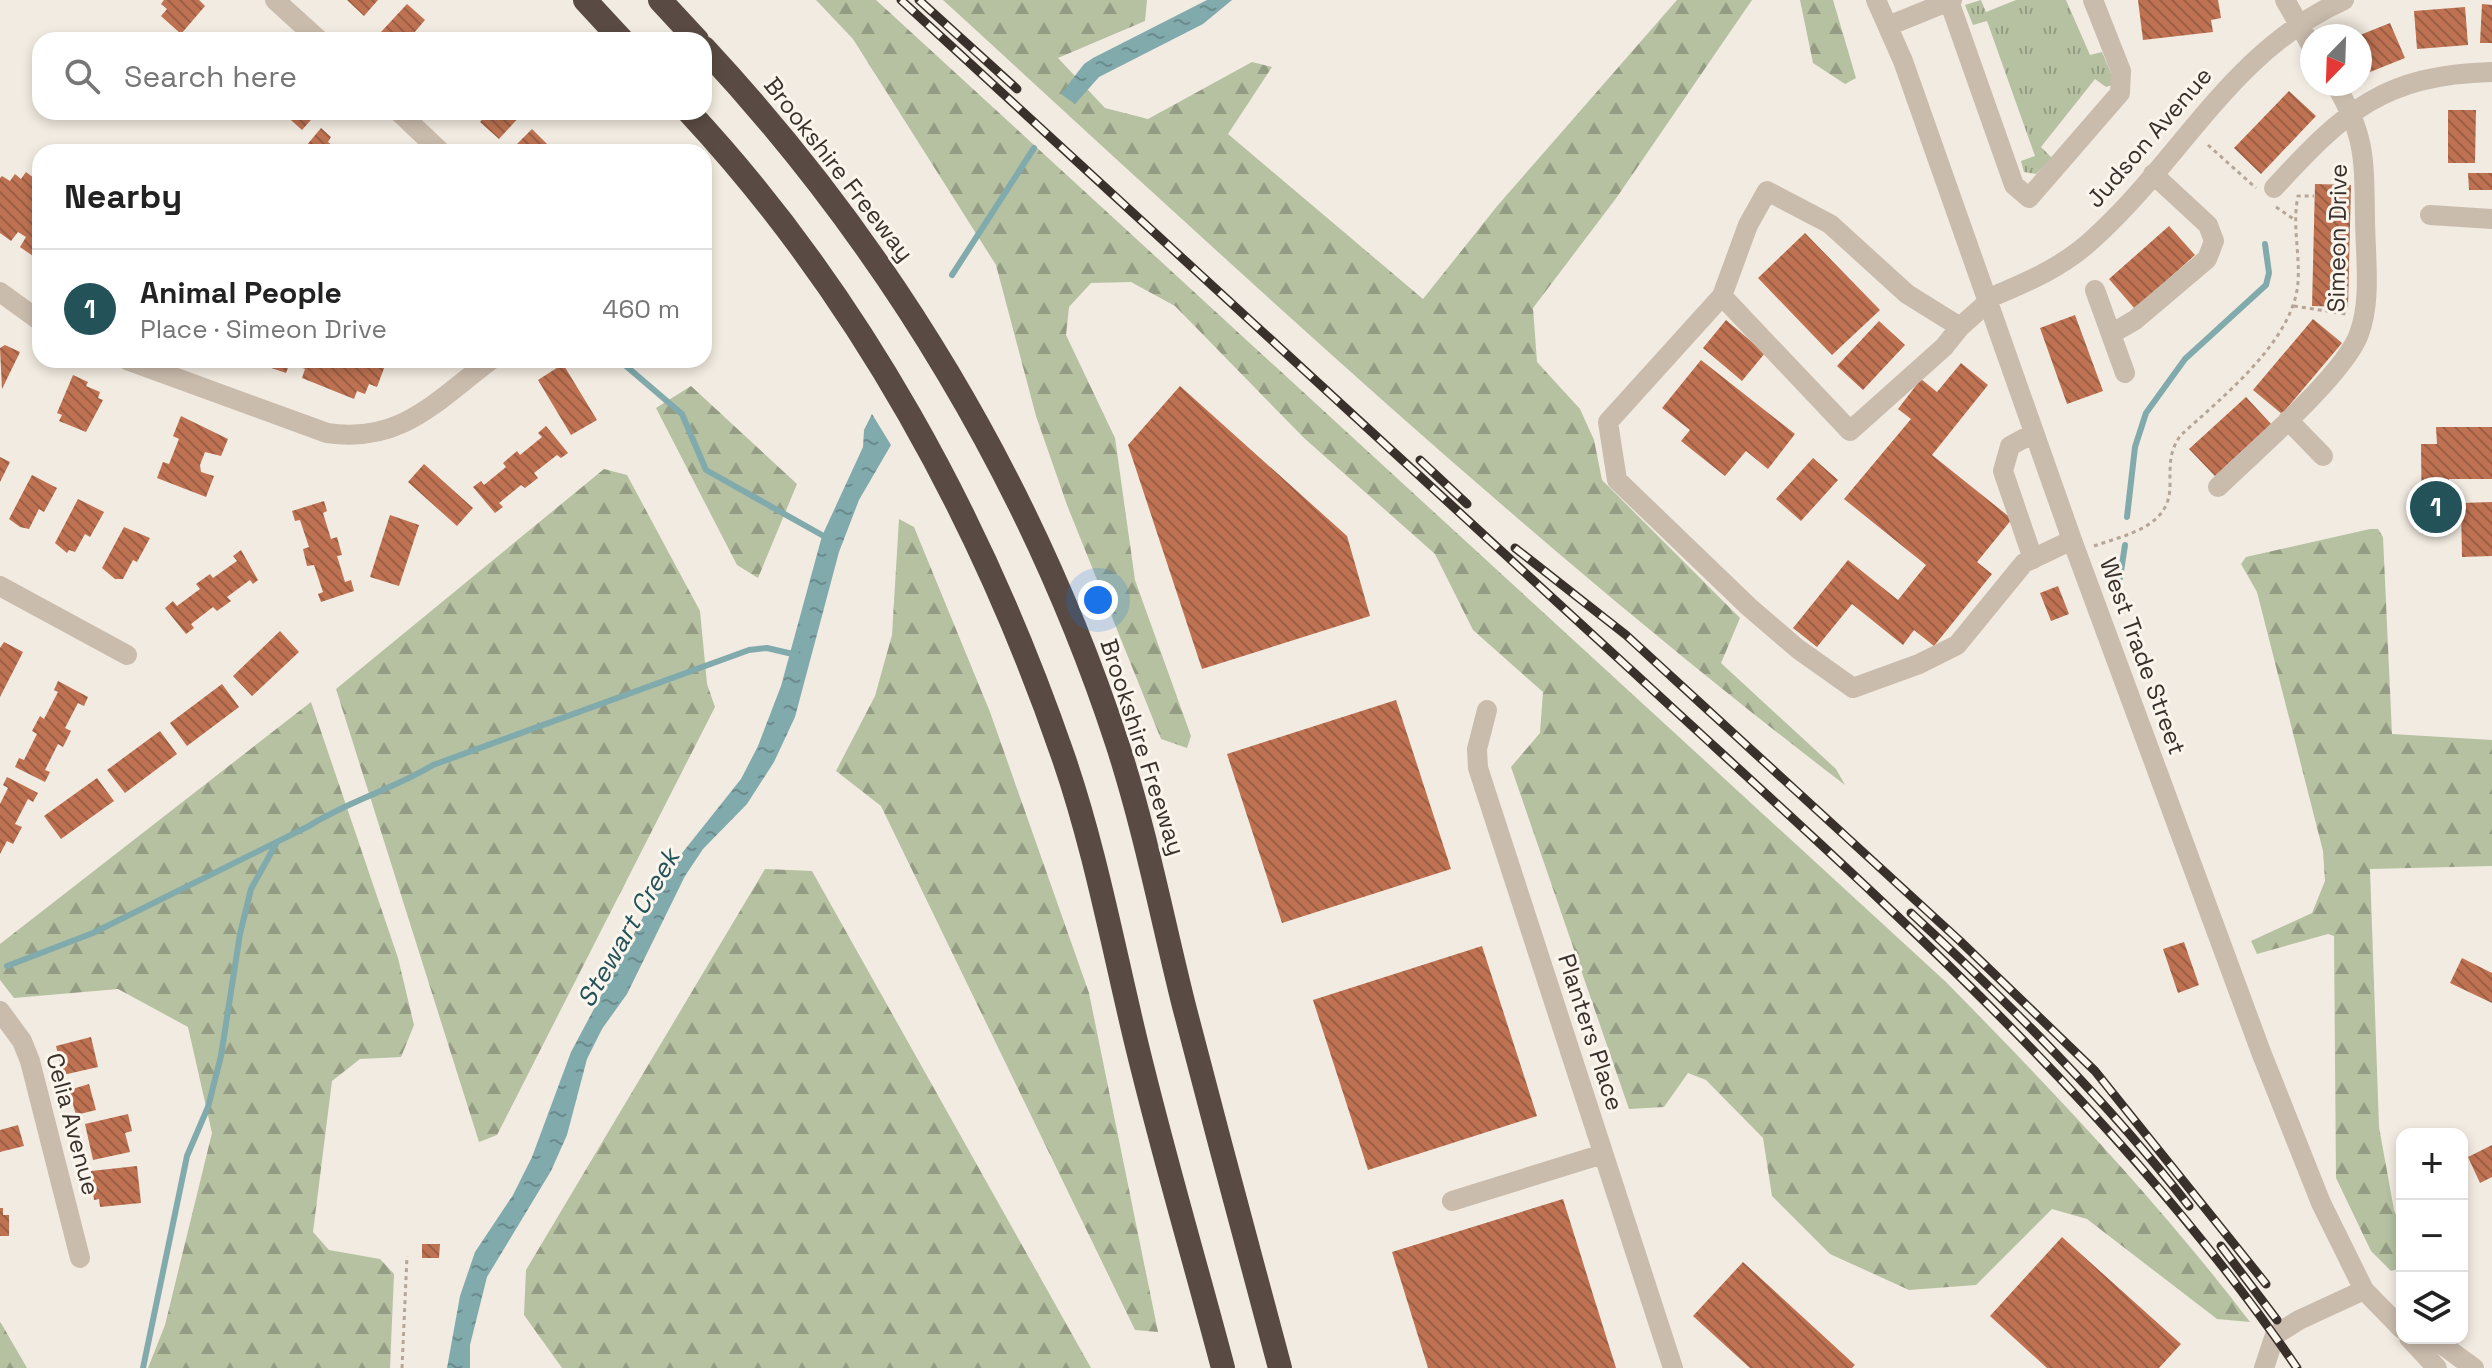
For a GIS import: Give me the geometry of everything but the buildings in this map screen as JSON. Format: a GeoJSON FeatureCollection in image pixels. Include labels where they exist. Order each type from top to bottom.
{"type":"FeatureCollection","features":[{"type":"Feature","properties":{"kind":"highway"},"geometry":{"type":"LineString","coordinates":[[585,0],[615,32]]}},
{"type":"Feature","properties":{"kind":"highway"},"geometry":{"type":"LineString","coordinates":[[660,0],[690,32]]}},
{"type":"Feature","properties":{"kind":"highway","name":"Brookshire Freeway"},"geometry":{"type":"LineString","coordinates":[[712,57],[800,157],[898,292],[1000,465],[1043,556],[1092,675],[1142,825],[1183,1001],[1280,1368]]}},
{"type":"Feature","properties":{"kind":"highway"},"geometry":{"type":"LineString","coordinates":[[696,120],[797,242],[886,374],[951,490],[1032,668],[1093,853],[1129,1013],[1223,1368]]}},
{"type":"Feature","properties":{"kind":"street"},"geometry":{"type":"LineString","coordinates":[[275,0],[310,32]]}},
{"type":"Feature","properties":{"kind":"street","name":"West Trade Street"},"geometry":{"type":"LineString","coordinates":[[1876,0],[2261,1052],[2321,1203],[2364,1290],[2396,1320]]}},
{"type":"Feature","properties":{"kind":"street"},"geometry":{"type":"LineString","coordinates":[[1888,26],[1951,0],[2014,185],[2029,198],[2120,93],[2121,71],[2093,0]]}},
{"type":"Feature","properties":{"kind":"street"},"geometry":{"type":"LineString","coordinates":[[2285,0],[2300,29]]}},
{"type":"Feature","properties":{"kind":"street","name":"Judson Avenue"},"geometry":{"type":"LineString","coordinates":[[1722,296],[1850,431],[1944,347],[1987,300],[2062,264],[2093,240],[2242,71],[2298,26],[2344,0]]}},
{"type":"Feature","properties":{"kind":"street"},"geometry":{"type":"LineString","coordinates":[[2274,188],[2327,131],[2351,111],[2386,92],[2420,80],[2455,73],[2492,72]]}},
{"type":"Feature","properties":{"kind":"street","name":"Simeon Drive"},"geometry":{"type":"LineString","coordinates":[[2218,487],[2288,420],[2346,358],[2359,336],[2363,316],[2364,148],[2342,96]]}},
{"type":"Feature","properties":{"kind":"street"},"geometry":{"type":"LineString","coordinates":[[407,120],[433,144]]}},
{"type":"Feature","properties":{"kind":"street"},"geometry":{"type":"LineString","coordinates":[[2111,334],[2135,320],[2207,259],[2214,241],[2208,225],[2153,174]]}},
{"type":"Feature","properties":{"kind":"street"},"geometry":{"type":"LineString","coordinates":[[1960,327],[1907,294],[1830,224],[1767,191],[1748,225],[1722,296],[1608,422],[1617,480],[1679,543],[1798,649],[1853,688],[1919,664],[1957,645],[2024,563],[2075,546]]}},
{"type":"Feature","properties":{"kind":"street"},"geometry":{"type":"LineString","coordinates":[[2430,215],[2492,219]]}},
{"type":"Feature","properties":{"kind":"street"},"geometry":{"type":"LineString","coordinates":[[2095,290],[2125,373]]}},
{"type":"Feature","properties":{"kind":"street"},"geometry":{"type":"LineString","coordinates":[[0,292],[32,315]]}},
{"type":"Feature","properties":{"kind":"street"},"geometry":{"type":"LineString","coordinates":[[149,368],[327,433],[354,437],[388,431],[406,423],[480,368]]}},
{"type":"Feature","properties":{"kind":"street"},"geometry":{"type":"LineString","coordinates":[[2288,420],[2323,456]]}},
{"type":"Feature","properties":{"kind":"street"},"geometry":{"type":"LineString","coordinates":[[2033,559],[2003,471],[2010,446],[2034,433]]}},
{"type":"Feature","properties":{"kind":"street"},"geometry":{"type":"LineString","coordinates":[[0,586],[127,655]]}},
{"type":"Feature","properties":{"kind":"street","name":"Planters Place"},"geometry":{"type":"LineString","coordinates":[[1487,710],[1477,749],[1478,768],[1673,1368]]}},
{"type":"Feature","properties":{"kind":"street","name":"Celia Avenue"},"geometry":{"type":"LineString","coordinates":[[0,1011],[22,1041],[30,1061],[80,1258]]}},
{"type":"Feature","properties":{"kind":"street"},"geometry":{"type":"LineString","coordinates":[[1452,1201],[1603,1154]]}},
{"type":"Feature","properties":{"kind":"street"},"geometry":{"type":"LineString","coordinates":[[2264,1368],[2275,1335],[2364,1290]]}},
{"type":"Feature","properties":{"kind":"street"},"geometry":{"type":"LineString","coordinates":[[2415,1344],[2437,1368]]}},
{"type":"Feature","properties":{"kind":"street"},"geometry":{"type":"LineString","coordinates":[[2441,1344],[2474,1368]]}},
{"type":"Feature","properties":{"kind":"path"},"geometry":{"type":"LineString","coordinates":[[2208,145],[2295,220]]}},
{"type":"Feature","properties":{"kind":"path"},"geometry":{"type":"LineString","coordinates":[[2075,546],[2146,528],[2159,519],[2168,503],[2169,459],[2176,443],[2269,347],[2294,306],[2298,284],[2295,220],[2298,196],[2314,196]]}},
{"type":"Feature","properties":{"kind":"path"},"geometry":{"type":"LineString","coordinates":[[2294,306],[2363,316]]}},
{"type":"Feature","properties":{"kind":"path"},"geometry":{"type":"LineString","coordinates":[[402,1368],[407,1256]]}},
{"type":"Feature","properties":{"kind":"green space"},"geometry":{"type":"Polygon","coordinates":[[[816,0],[876,0],[1946,982],[2103,1147],[2250,1322],[2217,1319],[2087,1219],[2052,1209],[1976,1285],[1909,1290],[1830,1254],[1772,1196],[1763,1138],[1706,1080],[1688,1073],[1664,1107],[1629,1109],[1511,767],[1540,733],[1543,692],[1473,630],[1435,554],[1304,438],[1175,306],[1131,282],[1091,283],[1069,307],[1066,335],[1115,438],[1135,580],[1191,736],[1187,748],[1161,739],[1067,505],[1036,416],[996,265],[853,39],[816,0]]]}},
{"type":"Feature","properties":{"kind":"green space"},"geometry":{"type":"Polygon","coordinates":[[[943,0],[1147,0],[1145,21],[1058,58],[1105,108],[1148,119],[1252,62],[1272,67],[1228,134],[1423,299],[1498,205],[1677,0],[1752,0],[1617,197],[1533,308],[1537,362],[1580,409],[1594,440],[1602,480],[1740,618],[1721,663],[1836,769],[1845,785],[1612,598],[1385,403],[943,0]]]}},
{"type":"Feature","properties":{"kind":"green space"},"geometry":{"type":"Polygon","coordinates":[[[1800,0],[1833,0],[1856,78],[1845,84],[1813,63],[1800,0]]]}},
{"type":"Feature","properties":{"kind":"green space"},"geometry":{"type":"Polygon","coordinates":[[[1981,0],[1986,12],[2016,0],[2066,0],[2090,55],[2102,52],[2113,78],[2112,85],[2106,87],[2095,79],[2041,147],[2052,158],[2036,174],[2024,172],[2021,161],[2035,156],[1987,21],[1973,25],[1965,5],[1981,0]]]}},
{"type":"Feature","properties":{"kind":"green space"},"geometry":{"type":"Polygon","coordinates":[[[691,386],[797,484],[758,578],[737,565],[656,408],[691,386]]]}},
{"type":"Feature","properties":{"kind":"green space"},"geometry":{"type":"Polygon","coordinates":[[[604,469],[627,475],[700,611],[707,684],[715,707],[497,1135],[479,1142],[336,689],[604,469]]]}},
{"type":"Feature","properties":{"kind":"green space"},"geometry":{"type":"Polygon","coordinates":[[[899,519],[914,527],[990,712],[1089,993],[1158,1332],[1135,1330],[881,806],[836,771],[875,696],[892,635],[899,519]]]}},
{"type":"Feature","properties":{"kind":"green space"},"geometry":{"type":"Polygon","coordinates":[[[2378,529],[2383,537],[2392,734],[2492,740],[2492,866],[2370,869],[2379,1127],[2396,1214],[2396,1270],[2391,1271],[2371,1251],[2336,1178],[2334,936],[2328,934],[2257,954],[2251,941],[2312,913],[2325,881],[2323,851],[2257,592],[2241,564],[2246,557],[2378,529]]]}},
{"type":"Feature","properties":{"kind":"green space"},"geometry":{"type":"Polygon","coordinates":[[[311,702],[398,958],[414,1025],[401,1057],[360,1059],[332,1081],[313,1232],[329,1250],[380,1259],[394,1274],[390,1368],[148,1368],[165,1325],[212,1133],[188,1027],[118,989],[14,998],[0,980],[0,944],[311,702]]]}},
{"type":"Feature","properties":{"kind":"green space"},"geometry":{"type":"Polygon","coordinates":[[[765,869],[812,871],[1091,1368],[562,1368],[524,1315],[526,1270],[765,869]]]}},
{"type":"Feature","properties":{"kind":"green space"},"geometry":{"type":"Polygon","coordinates":[[[1,1323],[27,1368],[0,1368],[1,1323]]]}},
{"type":"Feature","properties":{"kind":"water"},"geometry":{"type":"Polygon","coordinates":[[[1207,0],[1232,0],[1203,24],[1099,77],[1075,104],[1061,94],[1084,64],[1093,58],[1207,0]]]}},
{"type":"Feature","properties":{"kind":"water"},"geometry":{"type":"Polygon","coordinates":[[[872,414],[891,445],[859,500],[839,552],[795,717],[774,762],[747,804],[703,849],[685,876],[627,994],[602,1029],[587,1059],[567,1135],[551,1171],[487,1277],[470,1345],[470,1368],[447,1368],[460,1296],[475,1252],[513,1195],[532,1157],[571,1052],[667,872],[741,779],[758,746],[781,686],[822,536],[863,447],[864,430],[872,414]]]}},
{"type":"Feature","properties":{"kind":"waterway","name":"Stewart Creek"},"geometry":{"type":"LineString","coordinates":[[952,275],[1034,148]]}},
{"type":"Feature","properties":{"kind":"waterway"},"geometry":{"type":"LineString","coordinates":[[2127,517],[2135,447],[2146,413],[2185,359],[2266,285],[2269,273],[2265,244]]}},
{"type":"Feature","properties":{"kind":"waterway"},"geometry":{"type":"LineString","coordinates":[[628,368],[682,414],[706,470],[829,539]]}},
{"type":"Feature","properties":{"kind":"waterway"},"geometry":{"type":"LineString","coordinates":[[2111,587],[2120,578],[2125,545]]}},
{"type":"Feature","properties":{"kind":"waterway"},"geometry":{"type":"LineString","coordinates":[[7,966],[93,933],[433,765],[749,650],[767,648],[797,655]]}},
{"type":"Feature","properties":{"kind":"waterway"},"geometry":{"type":"LineString","coordinates":[[143,1368],[187,1156],[208,1107],[221,1056],[240,934],[251,889],[277,842]]}},
{"type":"Feature","properties":{"kind":"railway"},"geometry":{"type":"LineString","coordinates":[[901,0],[1827,850],[1996,1012],[2154,1183],[2228,1273],[2297,1368]]}},
{"type":"Feature","properties":{"kind":"railway"},"geometry":{"type":"LineString","coordinates":[[919,0],[1017,89]]}},
{"type":"Feature","properties":{"kind":"railway"},"geometry":{"type":"LineString","coordinates":[[1420,460],[1467,504]]}},
{"type":"Feature","properties":{"kind":"railway"},"geometry":{"type":"LineString","coordinates":[[1515,548],[1626,635],[1960,941],[2095,1071],[2266,1284]]}},
{"type":"Feature","properties":{"kind":"railway"},"geometry":{"type":"LineString","coordinates":[[1911,913],[2056,1054],[2124,1128],[2189,1206]]}},
{"type":"Feature","properties":{"kind":"railway"},"geometry":{"type":"LineString","coordinates":[[2221,1246],[2277,1320]]}},
{"type":"Feature","properties":{"kind":"place","name":"Animal People"},"geometry":{"type":"Point","coordinates":[2436,507]}}]}
